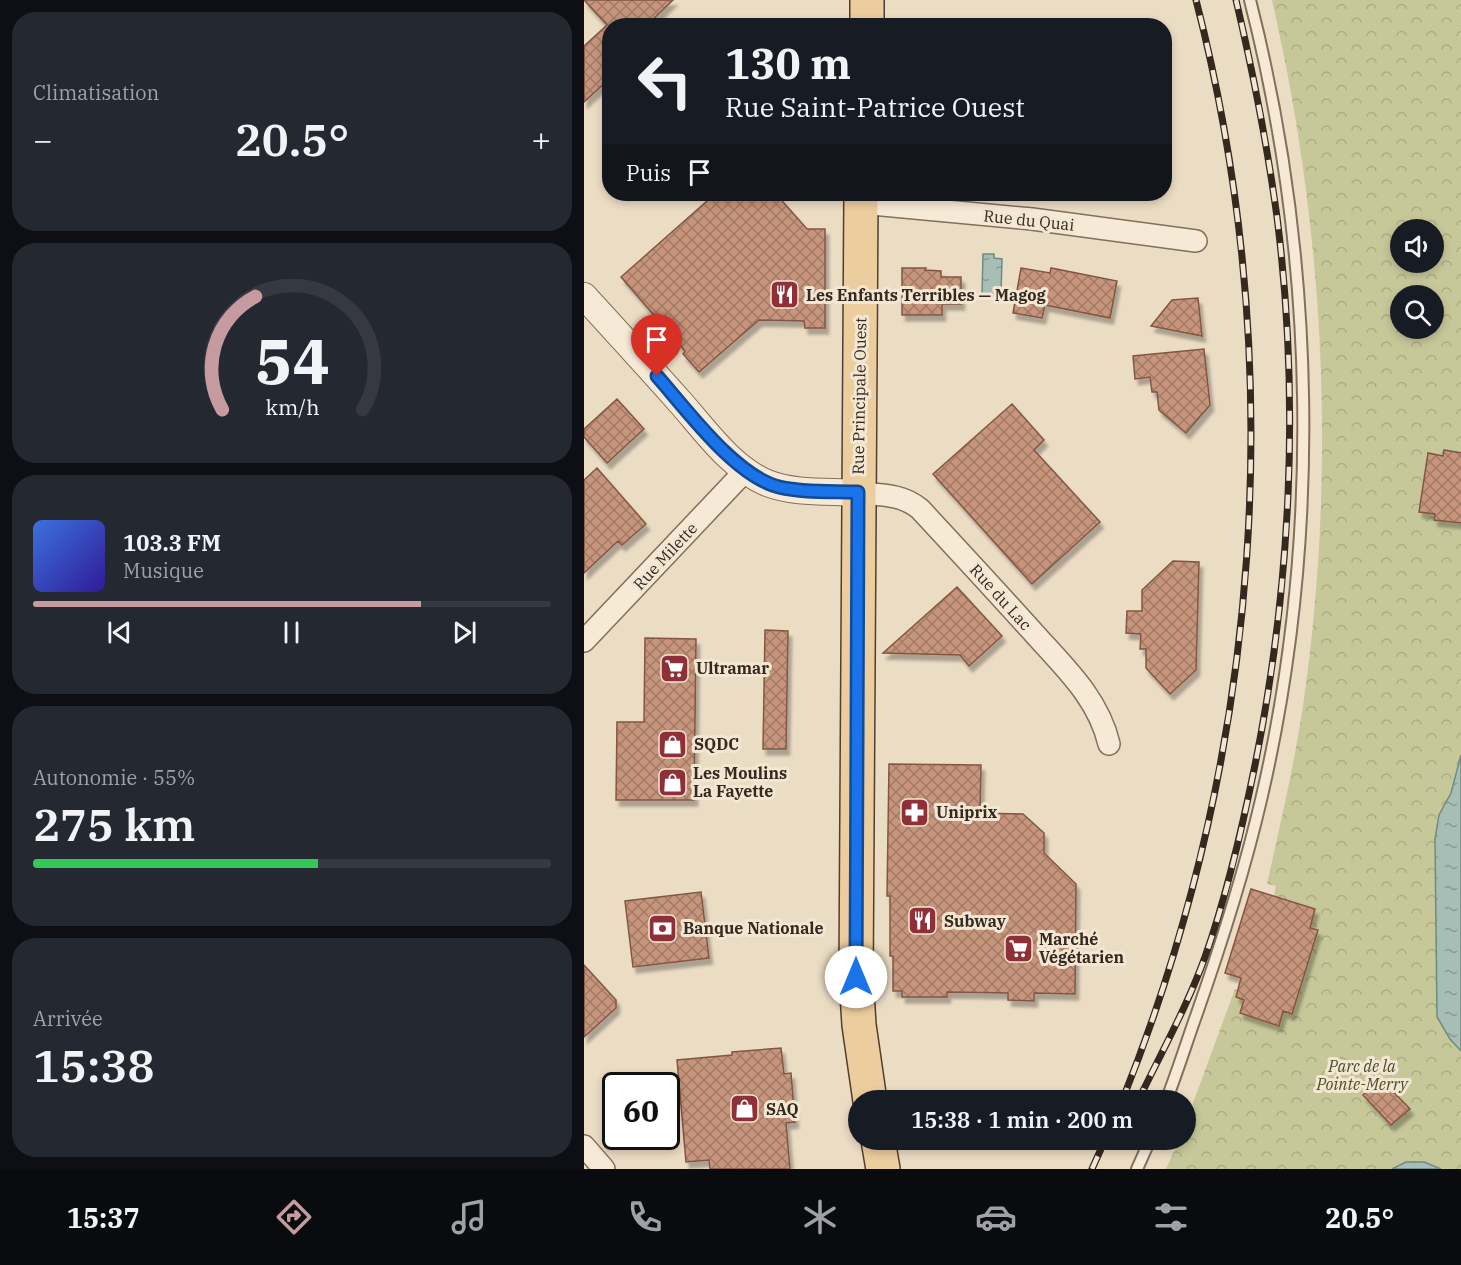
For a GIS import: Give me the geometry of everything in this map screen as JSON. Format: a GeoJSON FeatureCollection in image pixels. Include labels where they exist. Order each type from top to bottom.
{"type":"FeatureCollection","features":[{"type":"Feature","properties":{"kind":"main road"},"geometry":{"type":"LineString","coordinates":[[867,0],[867,18]]}},
{"type":"Feature","properties":{"kind":"main road","name":"Rue Principale Ouest"},"geometry":{"type":"LineString","coordinates":[[861,201],[856,1000],[868,1090]]}},
{"type":"Feature","properties":{"kind":"main road"},"geometry":{"type":"LineString","coordinates":[[880,1150],[883,1169]]}},
{"type":"Feature","properties":{"kind":"street","name":"Rue du Quai"},"geometry":{"type":"LineString","coordinates":[[885,201],[1196,241]]}},
{"type":"Feature","properties":{"kind":"street"},"geometry":{"type":"LineString","coordinates":[[584,296],[717,443],[746,470],[759,479],[783,488],[858,492]]}},
{"type":"Feature","properties":{"kind":"street","name":"Rue Milette"},"geometry":{"type":"LineString","coordinates":[[584,641],[746,470]]}},
{"type":"Feature","properties":{"kind":"street","name":"Rue du Lac"},"geometry":{"type":"LineString","coordinates":[[858,492],[898,496],[920,509],[1091,699],[1099,713],[1109,744]]}},
{"type":"Feature","properties":{"kind":"street"},"geometry":{"type":"LineString","coordinates":[[584,1146],[605,1169]]}},
{"type":"Feature","properties":{"kind":"lane"},"geometry":{"type":"LineString","coordinates":[[1170,1090],[1245,866],[1262,798],[1287,660],[1296,567],[1302,462],[1302,381],[1293,241],[1273,102],[1250,0]]}},
{"type":"Feature","properties":{"kind":"lane"},"geometry":{"type":"LineString","coordinates":[[1137,1169],[1146,1150]]}},
{"type":"Feature","properties":{"kind":"green space","name":"Parc de la Pointe-Merry"},"geometry":{"type":"Polygon","coordinates":[[[1272,0],[1461,0],[1462,755],[1451,793],[1439,815],[1435,839],[1437,1016],[1450,1039],[1461,1051],[1461,1169],[1441,1169],[1424,1162],[1406,1162],[1392,1169],[1166,1169],[1175,1150],[1196,1150],[1196,1095],[1235,989],[1238,990],[1236,997],[1244,1000],[1240,1013],[1279,1025],[1283,1011],[1292,1013],[1318,930],[1310,928],[1315,909],[1301,905],[1289,907],[1291,901],[1274,896],[1276,886],[1267,884],[1303,706],[1314,618],[1320,529],[1322,440],[1320,352],[1314,263],[1304,175],[1290,87],[1272,0]]]}},
{"type":"Feature","properties":{"kind":"water"},"geometry":{"type":"Polygon","coordinates":[[[983,254],[994,254],[994,258],[1002,259],[1001,294],[982,294],[983,254]]]}},
{"type":"Feature","properties":{"kind":"water"},"geometry":{"type":"Polygon","coordinates":[[[1461,755],[1461,1051],[1450,1039],[1437,1017],[1435,839],[1439,815],[1451,793],[1461,755]]]}},
{"type":"Feature","properties":{"kind":"water"},"geometry":{"type":"Polygon","coordinates":[[[1406,1162],[1424,1162],[1441,1169],[1392,1169],[1406,1162]]]}},
{"type":"Feature","properties":{"kind":"building"},"geometry":{"type":"Polygon","coordinates":[[[584,0],[673,0],[654,18],[602,20],[584,0]]]}},
{"type":"Feature","properties":{"kind":"building"},"geometry":{"type":"Polygon","coordinates":[[[602,30],[602,85],[584,102],[584,46],[602,30]]]}},
{"type":"Feature","properties":{"kind":"building"},"geometry":{"type":"Polygon","coordinates":[[[707,201],[782,201],[807,229],[825,229],[825,328],[805,328],[804,321],[759,320],[699,372],[683,354],[685,351],[621,277],[707,201]]]}},
{"type":"Feature","properties":{"kind":"building"},"geometry":{"type":"Polygon","coordinates":[[[902,268],[926,268],[925,270],[941,271],[941,277],[961,277],[961,304],[942,304],[942,315],[902,315],[902,268]]]}},
{"type":"Feature","properties":{"kind":"building"},"geometry":{"type":"Polygon","coordinates":[[[1021,268],[1050,273],[1051,268],[1117,281],[1110,318],[1045,305],[1042,318],[1013,313],[1021,268]]]}},
{"type":"Feature","properties":{"kind":"building"},"geometry":{"type":"Polygon","coordinates":[[[1198,298],[1202,336],[1151,326],[1172,300],[1198,298]]]}},
{"type":"Feature","properties":{"kind":"building"},"geometry":{"type":"Polygon","coordinates":[[[1204,349],[1210,405],[1186,433],[1159,410],[1157,392],[1152,392],[1150,377],[1135,379],[1133,356],[1204,349]]]}},
{"type":"Feature","properties":{"kind":"building"},"geometry":{"type":"Polygon","coordinates":[[[617,399],[644,429],[607,463],[584,437],[584,429],[617,399]]]}},
{"type":"Feature","properties":{"kind":"building"},"geometry":{"type":"Polygon","coordinates":[[[1012,404],[1044,440],[1034,450],[1100,522],[1032,584],[933,474],[1012,404]]]}},
{"type":"Feature","properties":{"kind":"building"},"geometry":{"type":"Polygon","coordinates":[[[1444,450],[1462,453],[1462,523],[1434,520],[1435,514],[1419,512],[1428,453],[1443,456],[1444,450]]]}},
{"type":"Feature","properties":{"kind":"building"},"geometry":{"type":"Polygon","coordinates":[[[597,468],[646,524],[622,545],[618,541],[584,573],[584,480],[597,468]]]}},
{"type":"Feature","properties":{"kind":"building"},"geometry":{"type":"Polygon","coordinates":[[[1173,561],[1199,562],[1196,670],[1170,694],[1146,668],[1146,649],[1140,649],[1141,634],[1126,633],[1127,611],[1142,611],[1142,590],[1173,561]]]}},
{"type":"Feature","properties":{"kind":"building"},"geometry":{"type":"Polygon","coordinates":[[[957,587],[1002,636],[969,666],[960,655],[883,653],[957,587]]]}},
{"type":"Feature","properties":{"kind":"building"},"geometry":{"type":"Polygon","coordinates":[[[765,630],[788,631],[786,749],[763,749],[765,630]]]}},
{"type":"Feature","properties":{"kind":"building"},"geometry":{"type":"Polygon","coordinates":[[[645,638],[696,639],[694,800],[616,800],[617,722],[644,722],[645,638]]]}},
{"type":"Feature","properties":{"kind":"building"},"geometry":{"type":"Polygon","coordinates":[[[889,764],[981,765],[980,813],[1023,814],[1044,833],[1044,853],[1076,884],[1075,994],[1034,993],[1034,1001],[1008,1000],[1008,993],[947,992],[947,997],[902,997],[902,991],[893,991],[893,956],[890,956],[890,896],[887,896],[889,764]]]}},
{"type":"Feature","properties":{"kind":"building"},"geometry":{"type":"Polygon","coordinates":[[[1251,889],[1315,909],[1310,928],[1318,930],[1292,1014],[1283,1011],[1279,1026],[1240,1013],[1244,1000],[1236,997],[1241,978],[1225,973],[1251,889]]]}},
{"type":"Feature","properties":{"kind":"building"},"geometry":{"type":"Polygon","coordinates":[[[701,892],[709,958],[633,967],[625,901],[701,892]]]}},
{"type":"Feature","properties":{"kind":"building"},"geometry":{"type":"Polygon","coordinates":[[[584,965],[616,1000],[616,1008],[584,1037],[584,965]]]}},
{"type":"Feature","properties":{"kind":"building"},"geometry":{"type":"Polygon","coordinates":[[[781,1048],[784,1074],[791,1073],[795,1122],[786,1123],[790,1169],[710,1169],[709,1160],[686,1162],[680,1072],[678,1072],[677,1060],[732,1055],[732,1052],[781,1048]]]}},
{"type":"Feature","properties":{"kind":"building"},"geometry":{"type":"Polygon","coordinates":[[[1381,1079],[1410,1109],[1391,1125],[1363,1095],[1381,1079]]]}},
{"type":"Feature","properties":{"kind":"railway"},"geometry":{"type":"LineString","coordinates":[[1126,1090],[1169,968],[1206,833],[1232,695],[1247,556],[1251,416],[1244,277],[1226,138],[1196,0]]}},
{"type":"Feature","properties":{"kind":"railway"},"geometry":{"type":"LineString","coordinates":[[1143,1090],[1198,976],[1227,886],[1250,789],[1267,698],[1284,561],[1290,423],[1284,285],[1269,162],[1236,0]]}},
{"type":"Feature","properties":{"kind":"railway"},"geometry":{"type":"LineString","coordinates":[[1092,1169],[1101,1150]]}},
{"type":"Feature","properties":{"kind":"place","name":"Les Enfants Terribles — Magog"},"geometry":{"type":"Point","coordinates":[785,295]}},
{"type":"Feature","properties":{"kind":"place","name":"Ultramar"},"geometry":{"type":"Point","coordinates":[675,668]}},
{"type":"Feature","properties":{"kind":"place","name":"SQDC"},"geometry":{"type":"Point","coordinates":[673,744]}},
{"type":"Feature","properties":{"kind":"place","name":"Les Moulins La Fayette"},"geometry":{"type":"Point","coordinates":[672,782]}},
{"type":"Feature","properties":{"kind":"place","name":"Uniprix"},"geometry":{"type":"Point","coordinates":[915,812]}},
{"type":"Feature","properties":{"kind":"place","name":"Subway"},"geometry":{"type":"Point","coordinates":[923,921]}},
{"type":"Feature","properties":{"kind":"place","name":"Banque Nationale"},"geometry":{"type":"Point","coordinates":[662,928]}},
{"type":"Feature","properties":{"kind":"place","name":"Marché Végétarien"},"geometry":{"type":"Point","coordinates":[1018,948]}},
{"type":"Feature","properties":{"kind":"place","name":"SAQ"},"geometry":{"type":"Point","coordinates":[745,1109]}},
{"type":"Feature","properties":{"kind":"route"},"geometry":{"type":"LineString","coordinates":[[657,376],[731,458],[759,479],[777,487],[789,489],[858,492],[856,977]]}}]}
